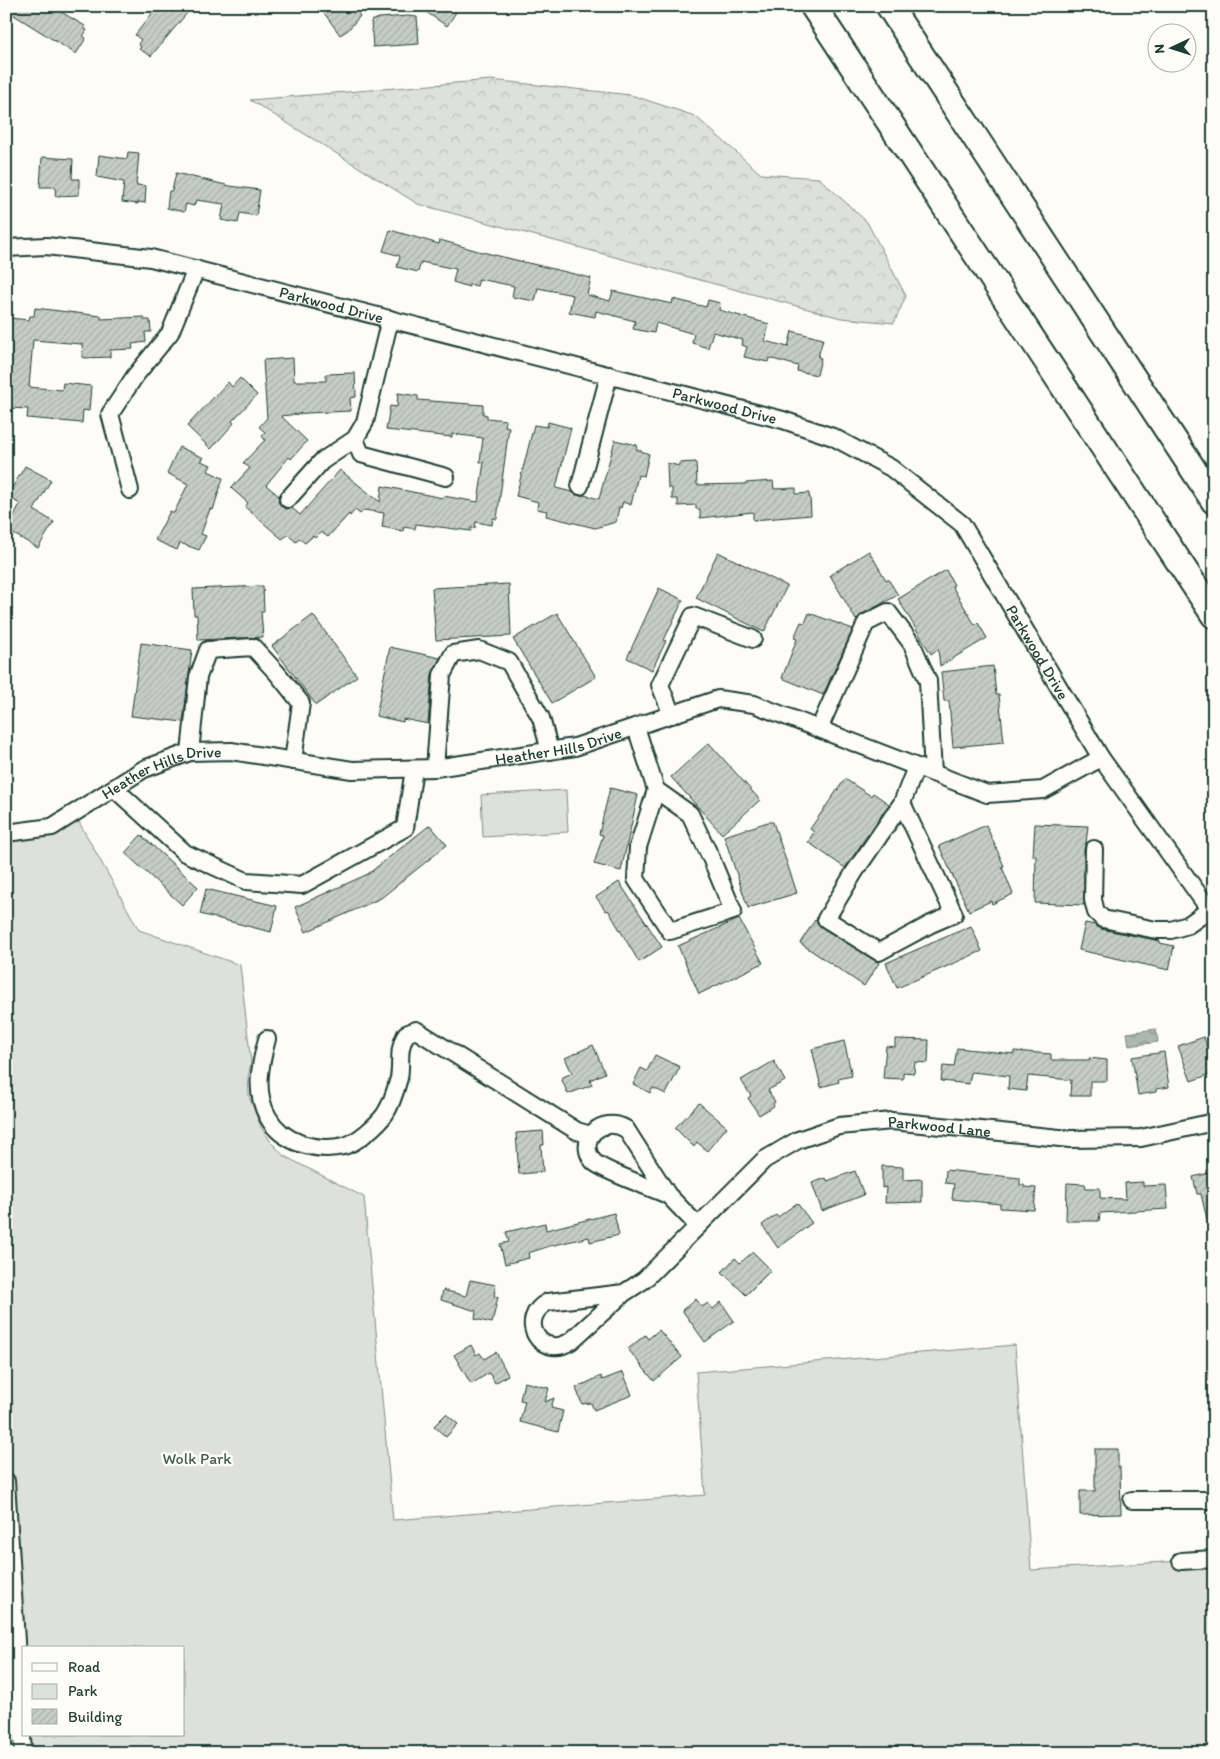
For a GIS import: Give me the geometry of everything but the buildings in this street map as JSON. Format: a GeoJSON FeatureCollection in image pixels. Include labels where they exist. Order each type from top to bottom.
{"type":"FeatureCollection","features":[{"type":"Feature","properties":{"kind":"highway"},"geometry":{"type":"LineString","coordinates":[[794,6],[937,194]]}},
{"type":"Feature","properties":{"kind":"highway"},"geometry":{"type":"LineString","coordinates":[[813,6],[1214,615]]}},
{"type":"Feature","properties":{"kind":"highway"},"geometry":{"type":"LineString","coordinates":[[889,6],[1214,501]]}},
{"type":"Feature","properties":{"kind":"highway"},"geometry":{"type":"LineString","coordinates":[[896,6],[928,64]]}},
{"type":"Feature","properties":{"kind":"street","name":"Parkwood Drive"},"geometry":{"type":"LineString","coordinates":[[6,248],[46,246],[152,258],[782,420],[833,437],[891,468],[962,524],[1101,758],[1212,913]]}},
{"type":"Feature","properties":{"kind":"street"},"geometry":{"type":"LineString","coordinates":[[130,490],[110,414],[135,376],[170,333],[196,269]]}},
{"type":"Feature","properties":{"kind":"street"},"geometry":{"type":"LineString","coordinates":[[288,499],[322,461],[356,439],[365,422],[390,319]]}},
{"type":"Feature","properties":{"kind":"street"},"geometry":{"type":"LineString","coordinates":[[580,486],[609,375]]}},
{"type":"Feature","properties":{"kind":"street"},"geometry":{"type":"LineString","coordinates":[[356,439],[361,454],[446,477]]}},
{"type":"Feature","properties":{"kind":"street"},"geometry":{"type":"LineString","coordinates":[[819,729],[866,624],[888,612],[912,644],[928,681],[933,773]]}},
{"type":"Feature","properties":{"kind":"street"},"geometry":{"type":"LineString","coordinates":[[672,715],[660,685],[693,616],[754,639]]}},
{"type":"Feature","properties":{"kind":"street"},"geometry":{"type":"LineString","coordinates":[[190,752],[198,677],[208,650],[253,647],[277,672],[301,703],[293,761]]}},
{"type":"Feature","properties":{"kind":"street"},"geometry":{"type":"LineString","coordinates":[[435,768],[442,676],[453,654],[471,651],[479,650],[509,662],[542,718],[550,751]]}},
{"type":"Feature","properties":{"kind":"street","name":"Heather Hills Drive"},"geometry":{"type":"LineString","coordinates":[[6,833],[52,827],[144,768],[190,752],[231,751],[352,770],[435,768],[575,747],[718,700],[754,704],[987,794],[1043,790],[1101,758]]}},
{"type":"Feature","properties":{"kind":"street"},"geometry":{"type":"LineString","coordinates":[[636,727],[656,790],[638,846],[636,879],[670,931],[733,911],[712,858],[690,814],[656,790]]}},
{"type":"Feature","properties":{"kind":"street"},"geometry":{"type":"LineString","coordinates":[[902,803],[954,914],[879,952],[826,919],[854,871],[902,803],[916,767]]}},
{"type":"Feature","properties":{"kind":"street"},"geometry":{"type":"LineString","coordinates":[[114,788],[185,853],[246,881],[302,885],[406,828],[414,769]]}},
{"type":"Feature","properties":{"kind":"street"},"geometry":{"type":"LineString","coordinates":[[1094,849],[1093,900],[1096,912],[1103,919],[1156,930],[1171,930],[1188,925],[1212,913]]}},
{"type":"Feature","properties":{"kind":"street"},"geometry":{"type":"LineString","coordinates":[[267,1039],[260,1066],[259,1085],[268,1116],[279,1131],[298,1143],[314,1148],[345,1146],[367,1132],[386,1113],[399,1077],[400,1044],[406,1034],[416,1030],[577,1131],[592,1135]]}},
{"type":"Feature","properties":{"kind":"street","name":"Parkwood Lane"},"geometry":{"type":"LineString","coordinates":[[624,1293],[548,1302],[542,1305],[534,1315],[535,1334],[544,1344],[551,1346],[565,1344],[624,1293],[644,1280],[764,1160],[798,1140],[839,1126],[892,1121],[1070,1140],[1141,1138],[1214,1122]]}},
{"type":"Feature","properties":{"kind":"street"},"geometry":{"type":"LineString","coordinates":[[668,1195],[598,1165],[593,1161],[588,1148],[592,1135],[596,1130],[607,1124],[614,1124],[626,1129],[668,1195],[698,1226]]}},
{"type":"Feature","properties":{"kind":"street"},"geometry":{"type":"LineString","coordinates":[[6,1481],[13,1684],[23,1753]]}},
{"type":"Feature","properties":{"kind":"street"},"geometry":{"type":"LineString","coordinates":[[1132,1500],[1214,1500]]}},
{"type":"Feature","properties":{"kind":"street"},"geometry":{"type":"LineString","coordinates":[[1180,1561],[1214,1559]]}},
{"type":"Feature","properties":{"kind":"green space"},"geometry":{"type":"Polygon","coordinates":[[[491,80],[631,95],[695,116],[761,174],[819,178],[867,222],[906,296],[894,323],[841,318],[418,204],[250,100],[491,80]]]}},
{"type":"Feature","properties":{"kind":"green space"},"geometry":{"type":"Polygon","coordinates":[[[566,790],[568,832],[483,837],[481,795],[566,790]]]}},
{"type":"Feature","properties":{"kind":"green space","name":"Wolk Park"},"geometry":{"type":"Polygon","coordinates":[[[74,813],[139,930],[240,965],[251,1063],[248,1078],[249,1096],[261,1127],[271,1142],[284,1156],[364,1197],[393,1520],[705,1495],[696,1372],[1015,1345],[1031,1570],[1214,1559],[1214,1753],[23,1753],[6,1481],[6,833],[74,813]]]}},
{"type":"Feature","properties":{"kind":"water"},"geometry":{"type":"Polygon","coordinates":[[[1156,1029],[1158,1042],[1129,1046],[1127,1033],[1156,1029]]]}}]}
